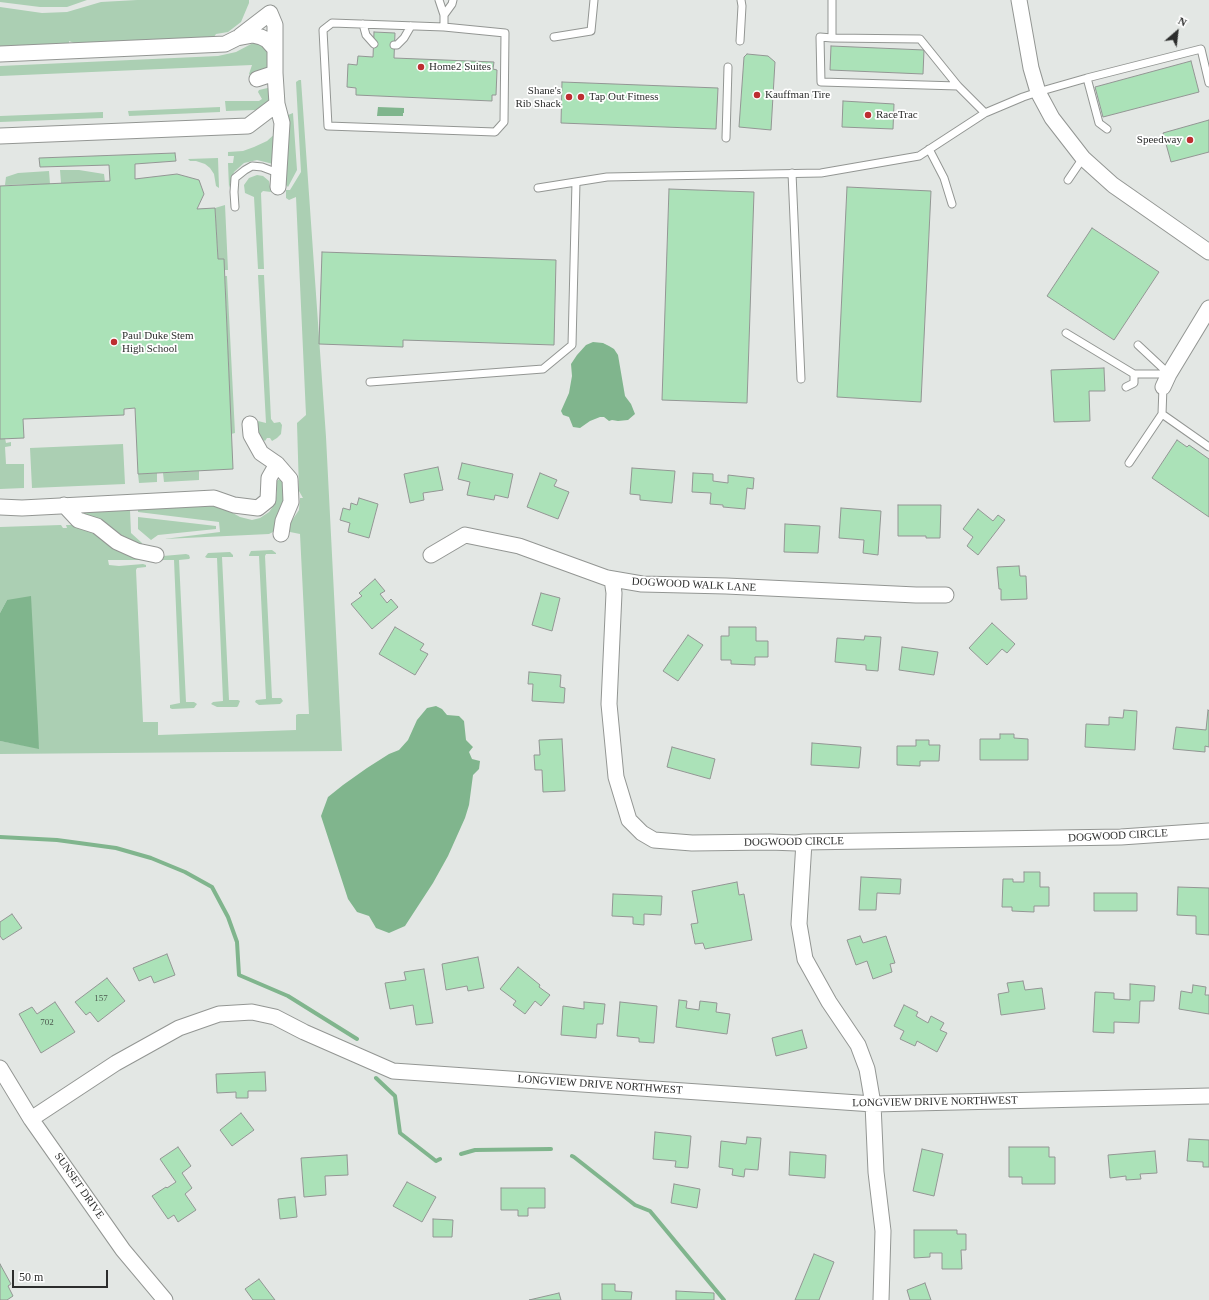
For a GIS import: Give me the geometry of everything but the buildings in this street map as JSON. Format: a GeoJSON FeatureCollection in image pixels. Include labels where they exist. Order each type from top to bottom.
{"type":"FeatureCollection","features":[{"type":"Feature","properties":{"kind":"street"},"geometry":{"type":"LineString","coordinates":[[1019,0],[1031,68],[1038,92],[1052,118],[1083,158],[1113,185],[1208,248]]}},
{"type":"Feature","properties":{"kind":"street"},"geometry":{"type":"LineString","coordinates":[[237,38],[269,6],[276,26],[275,73],[277,104],[282,123],[278,180]]}},
{"type":"Feature","properties":{"kind":"street"},"geometry":{"type":"LineString","coordinates":[[0,54],[225,44],[237,38],[253,35],[267,40],[275,49]]}},
{"type":"Feature","properties":{"kind":"street"},"geometry":{"type":"LineString","coordinates":[[257,79],[275,73]]}},
{"type":"Feature","properties":{"kind":"street"},"geometry":{"type":"LineString","coordinates":[[0,136],[248,126],[277,104]]}},
{"type":"Feature","properties":{"kind":"street"},"geometry":{"type":"LineString","coordinates":[[1166,380],[1208,311]]}},
{"type":"Feature","properties":{"kind":"street"},"geometry":{"type":"LineString","coordinates":[[250,424],[251,435],[261,453],[277,464],[290,479],[291,502],[283,521],[281,534]]}},
{"type":"Feature","properties":{"kind":"street"},"geometry":{"type":"LineString","coordinates":[[0,507],[22,508],[214,498],[234,505],[258,508],[268,500],[269,478],[277,464]]}},
{"type":"Feature","properties":{"kind":"street"},"geometry":{"type":"LineString","coordinates":[[64,505],[78,520],[97,526],[117,542],[137,551],[156,555]]}},
{"type":"Feature","properties":{"kind":"street","name":"DOGWOOD WALK LANE"},"geometry":{"type":"LineString","coordinates":[[431,556],[465,535],[519,546],[607,578],[642,584],[946,595]]}},
{"type":"Feature","properties":{"kind":"street","name":"DOGWOOD CIRCLE"},"geometry":{"type":"LineString","coordinates":[[612,579],[614,593],[609,704],[616,777],[629,820],[642,833],[654,840],[692,844],[1121,837],[1209,830]]}},
{"type":"Feature","properties":{"kind":"street"},"geometry":{"type":"LineString","coordinates":[[804,842],[798,924],[805,959],[829,1002],[858,1045],[866,1069],[873,1104],[876,1172],[883,1231],[881,1300]]}},
{"type":"Feature","properties":{"kind":"street","name":"LONGVIEW DRIVE NORTHWEST"},"geometry":{"type":"LineString","coordinates":[[31,1119],[116,1063],[179,1028],[219,1014],[252,1012],[275,1017],[304,1032],[393,1071],[873,1104],[1209,1096]]}},
{"type":"Feature","properties":{"kind":"street","name":"SUNSET DRIVE"},"geometry":{"type":"LineString","coordinates":[[0,1068],[31,1119],[123,1250],[165,1300]]}},
{"type":"Feature","properties":{"kind":"lane"},"geometry":{"type":"LineString","coordinates":[[439,0],[444,16],[444,27]]}},
{"type":"Feature","properties":{"kind":"lane"},"geometry":{"type":"LineString","coordinates":[[444,16],[453,0]]}},
{"type":"Feature","properties":{"kind":"lane"},"geometry":{"type":"LineString","coordinates":[[554,37],[591,31],[594,0]]}},
{"type":"Feature","properties":{"kind":"lane"},"geometry":{"type":"LineString","coordinates":[[832,0],[832,38]]}},
{"type":"Feature","properties":{"kind":"lane"},"geometry":{"type":"LineString","coordinates":[[740,41],[743,2]]}},
{"type":"Feature","properties":{"kind":"lane"},"geometry":{"type":"LineString","coordinates":[[332,23],[444,27],[505,33],[504,122],[495,132],[328,126],[323,30],[332,23]]}},
{"type":"Feature","properties":{"kind":"lane"},"geometry":{"type":"LineString","coordinates":[[363,24],[366,35],[374,44]]}},
{"type":"Feature","properties":{"kind":"lane"},"geometry":{"type":"LineString","coordinates":[[394,45],[397,45],[404,38],[411,26]]}},
{"type":"Feature","properties":{"kind":"lane"},"geometry":{"type":"LineString","coordinates":[[958,86],[821,82],[820,38],[920,39],[958,86],[985,113]]}},
{"type":"Feature","properties":{"kind":"lane"},"geometry":{"type":"LineString","coordinates":[[538,188],[607,177],[821,173],[920,156],[985,113],[1023,97],[1087,78],[1201,49],[1206,59],[1209,83]]}},
{"type":"Feature","properties":{"kind":"lane"},"geometry":{"type":"LineString","coordinates":[[726,138],[728,67]]}},
{"type":"Feature","properties":{"kind":"lane"},"geometry":{"type":"LineString","coordinates":[[1087,78],[1099,123],[1107,129]]}},
{"type":"Feature","properties":{"kind":"lane"},"geometry":{"type":"LineString","coordinates":[[929,149],[944,178],[952,204]]}},
{"type":"Feature","properties":{"kind":"lane"},"geometry":{"type":"LineString","coordinates":[[1068,180],[1083,158]]}},
{"type":"Feature","properties":{"kind":"lane"},"geometry":{"type":"LineString","coordinates":[[235,207],[235,178],[252,166],[262,167],[278,180]]}},
{"type":"Feature","properties":{"kind":"lane"},"geometry":{"type":"LineString","coordinates":[[792,173],[801,379]]}},
{"type":"Feature","properties":{"kind":"lane"},"geometry":{"type":"LineString","coordinates":[[370,382],[543,370],[572,345],[576,182]]}},
{"type":"Feature","properties":{"kind":"lane"},"geometry":{"type":"LineString","coordinates":[[1066,333],[1134,374],[1166,380]]}},
{"type":"Feature","properties":{"kind":"lane"},"geometry":{"type":"LineString","coordinates":[[1129,463],[1162,414],[1166,380],[1138,345]]}},
{"type":"Feature","properties":{"kind":"lane"},"geometry":{"type":"LineString","coordinates":[[1126,386],[1134,383],[1134,374]]}},
{"type":"Feature","properties":{"kind":"lane"},"geometry":{"type":"LineString","coordinates":[[1162,414],[1209,447]]}},
{"type":"Feature","properties":{"kind":"shaded area"},"geometry":{"type":"Polygon","coordinates":[[[0,0],[87,0],[67,7],[40,7],[0,2],[0,0]]]}},
{"type":"Feature","properties":{"kind":"shaded area"},"geometry":{"type":"Polygon","coordinates":[[[137,0],[249,0],[249,3],[241,22],[228,32],[216,34],[214,37],[77,44],[69,41],[69,44],[0,47],[0,7],[42,13],[67,12],[101,2],[137,0]]]}},
{"type":"Feature","properties":{"kind":"shaded area"},"geometry":{"type":"Polygon","coordinates":[[[253,43],[261,43],[267,46],[270,56],[267,70],[251,76],[249,74],[252,65],[0,76],[0,66],[218,56],[236,52],[253,43]]]}},
{"type":"Feature","properties":{"kind":"shaded area"},"geometry":{"type":"Polygon","coordinates":[[[301,80],[326,437],[342,751],[0,754],[0,741],[39,748],[7,600],[0,613],[0,527],[61,525],[63,528],[67,528],[66,525],[74,525],[84,527],[140,559],[108,560],[109,565],[146,565],[146,567],[137,568],[136,570],[143,722],[158,722],[158,735],[296,730],[296,715],[309,714],[300,534],[290,532],[291,522],[299,510],[300,498],[303,498],[299,491],[297,423],[306,415],[296,197],[289,200],[286,198],[286,190],[290,190],[301,172],[296,82],[301,80]]]}},
{"type":"Feature","properties":{"kind":"shaded area"},"geometry":{"type":"Polygon","coordinates":[[[272,87],[272,98],[262,108],[255,110],[226,111],[225,101],[259,101],[262,99],[258,92],[259,90],[272,87]]]}},
{"type":"Feature","properties":{"kind":"shaded area"},"geometry":{"type":"Polygon","coordinates":[[[220,107],[220,112],[129,116],[128,111],[220,107]]]}},
{"type":"Feature","properties":{"kind":"shaded area"},"geometry":{"type":"Polygon","coordinates":[[[378,107],[404,108],[404,113],[403,116],[377,116],[378,107]]]}},
{"type":"Feature","properties":{"kind":"shaded area"},"geometry":{"type":"Polygon","coordinates":[[[103,112],[103,118],[0,122],[0,116],[103,112]]]}},
{"type":"Feature","properties":{"kind":"shaded area"},"geometry":{"type":"Polygon","coordinates":[[[293,113],[297,170],[288,187],[286,185],[284,164],[288,115],[293,113]]]}},
{"type":"Feature","properties":{"kind":"shaded area"},"geometry":{"type":"Polygon","coordinates":[[[278,131],[273,164],[257,160],[244,163],[234,172],[229,188],[228,163],[233,163],[234,156],[228,156],[228,152],[243,151],[254,147],[267,141],[278,131]]]}},
{"type":"Feature","properties":{"kind":"shaded area"},"geometry":{"type":"Polygon","coordinates":[[[218,158],[219,188],[216,186],[214,174],[210,168],[205,164],[190,161],[188,159],[218,158]]]}},
{"type":"Feature","properties":{"kind":"shaded area"},"geometry":{"type":"Polygon","coordinates":[[[60,170],[79,170],[104,174],[105,182],[61,183],[60,170]]]}},
{"type":"Feature","properties":{"kind":"shaded area"},"geometry":{"type":"Polygon","coordinates":[[[49,171],[50,184],[5,185],[6,177],[18,173],[49,171]]]}},
{"type":"Feature","properties":{"kind":"shaded area"},"geometry":{"type":"Polygon","coordinates":[[[257,175],[263,176],[269,181],[271,192],[263,191],[261,193],[264,269],[258,269],[254,197],[245,193],[244,185],[249,178],[257,175]]]}},
{"type":"Feature","properties":{"kind":"shaded area"},"geometry":{"type":"Polygon","coordinates":[[[225,205],[228,270],[224,270],[218,259],[215,208],[225,205]]]}},
{"type":"Feature","properties":{"kind":"shaded area"},"geometry":{"type":"Polygon","coordinates":[[[258,275],[264,275],[271,419],[274,423],[280,422],[282,425],[281,434],[272,441],[270,438],[267,438],[265,441],[259,437],[256,422],[266,423],[258,275]]]}},
{"type":"Feature","properties":{"kind":"shaded area"},"geometry":{"type":"Polygon","coordinates":[[[225,276],[227,276],[235,433],[231,434],[225,276]]]}},
{"type":"Feature","properties":{"kind":"shaded area"},"geometry":{"type":"Polygon","coordinates":[[[593,342],[603,343],[609,346],[614,349],[618,355],[625,396],[631,404],[635,414],[628,420],[609,421],[604,417],[600,417],[590,421],[580,428],[573,427],[569,417],[563,415],[561,411],[569,393],[572,376],[571,364],[586,345],[593,342]]]}},
{"type":"Feature","properties":{"kind":"shaded area"},"geometry":{"type":"Polygon","coordinates":[[[5,438],[6,443],[11,442],[11,446],[5,447],[6,464],[24,464],[24,488],[0,489],[0,439],[5,438]]]}},
{"type":"Feature","properties":{"kind":"shaded area"},"geometry":{"type":"Polygon","coordinates":[[[123,444],[125,484],[32,488],[30,448],[123,444]]]}},
{"type":"Feature","properties":{"kind":"shaded area"},"geometry":{"type":"Polygon","coordinates":[[[199,471],[199,480],[164,482],[163,473],[199,471]]]}},
{"type":"Feature","properties":{"kind":"shaded area"},"geometry":{"type":"Polygon","coordinates":[[[157,473],[157,482],[139,483],[138,474],[157,473]]]}},
{"type":"Feature","properties":{"kind":"shaded area"},"geometry":{"type":"Polygon","coordinates":[[[282,479],[285,482],[285,504],[277,517],[276,528],[269,534],[164,539],[220,532],[219,522],[138,512],[138,509],[214,505],[240,517],[252,520],[260,518],[269,512],[275,504],[277,492],[276,482],[282,479]]]}},
{"type":"Feature","properties":{"kind":"shaded area"},"geometry":{"type":"Polygon","coordinates":[[[130,510],[131,533],[142,543],[142,545],[135,546],[83,515],[84,512],[130,510]]]}},
{"type":"Feature","properties":{"kind":"shaded area"},"geometry":{"type":"Polygon","coordinates":[[[138,517],[216,526],[216,529],[158,535],[151,540],[138,529],[138,517]]]}},
{"type":"Feature","properties":{"kind":"shaded area"},"geometry":{"type":"Polygon","coordinates":[[[272,550],[276,554],[266,554],[265,556],[272,698],[281,698],[283,701],[280,704],[259,705],[255,702],[256,700],[266,699],[259,556],[249,555],[251,551],[272,550]]]}},
{"type":"Feature","properties":{"kind":"shaded area"},"geometry":{"type":"Polygon","coordinates":[[[230,552],[233,557],[222,557],[229,700],[240,701],[237,707],[217,707],[211,704],[213,702],[223,701],[217,558],[205,557],[208,553],[230,552]]]}},
{"type":"Feature","properties":{"kind":"shaded area"},"geometry":{"type":"Polygon","coordinates":[[[189,555],[189,559],[179,560],[186,702],[194,702],[197,704],[194,708],[172,709],[170,708],[170,705],[180,703],[174,560],[163,560],[162,558],[163,556],[189,555]]]}},
{"type":"Feature","properties":{"kind":"shaded area"},"geometry":{"type":"Polygon","coordinates":[[[31,596],[39,749],[0,741],[0,613],[7,600],[31,596]]]}},
{"type":"Feature","properties":{"kind":"shaded area"},"geometry":{"type":"Polygon","coordinates":[[[436,706],[442,709],[447,715],[459,716],[464,721],[466,740],[473,747],[469,752],[472,759],[480,761],[479,769],[473,775],[469,805],[465,818],[448,856],[433,883],[405,926],[389,933],[376,928],[369,916],[357,912],[348,899],[321,816],[328,797],[367,768],[389,754],[399,750],[408,740],[417,720],[427,708],[436,706]]]}},
{"type":"Feature","properties":{"kind":"waterway"},"geometry":{"type":"LineString","coordinates":[[0,837],[57,840],[116,848],[151,858],[185,872],[212,887],[228,917],[237,942],[239,975],[288,996],[357,1039]]}},
{"type":"Feature","properties":{"kind":"waterway"},"geometry":{"type":"LineString","coordinates":[[376,1078],[395,1096],[400,1133],[436,1161],[440,1159]]}},
{"type":"Feature","properties":{"kind":"waterway"},"geometry":{"type":"LineString","coordinates":[[461,1154],[475,1150],[551,1149]]}},
{"type":"Feature","properties":{"kind":"waterway"},"geometry":{"type":"LineString","coordinates":[[572,1156],[635,1205],[650,1211],[724,1300]]}},
{"type":"Feature","properties":{"kind":"place","name":"Home2 Suites"},"geometry":{"type":"Point","coordinates":[421,67]}},
{"type":"Feature","properties":{"kind":"place","name":"Kauffman Tire"},"geometry":{"type":"Point","coordinates":[757,95]}},
{"type":"Feature","properties":{"kind":"place","name":"Shane's Rib Shack"},"geometry":{"type":"Point","coordinates":[569,97]}},
{"type":"Feature","properties":{"kind":"place","name":"Tap Out Fitness"},"geometry":{"type":"Point","coordinates":[581,97]}},
{"type":"Feature","properties":{"kind":"place","name":"RaceTrac"},"geometry":{"type":"Point","coordinates":[868,115]}},
{"type":"Feature","properties":{"kind":"place","name":"Speedway"},"geometry":{"type":"Point","coordinates":[1190,140]}},
{"type":"Feature","properties":{"kind":"place","name":"Paul Duke Stem High School"},"geometry":{"type":"Point","coordinates":[114,342]}}]}
